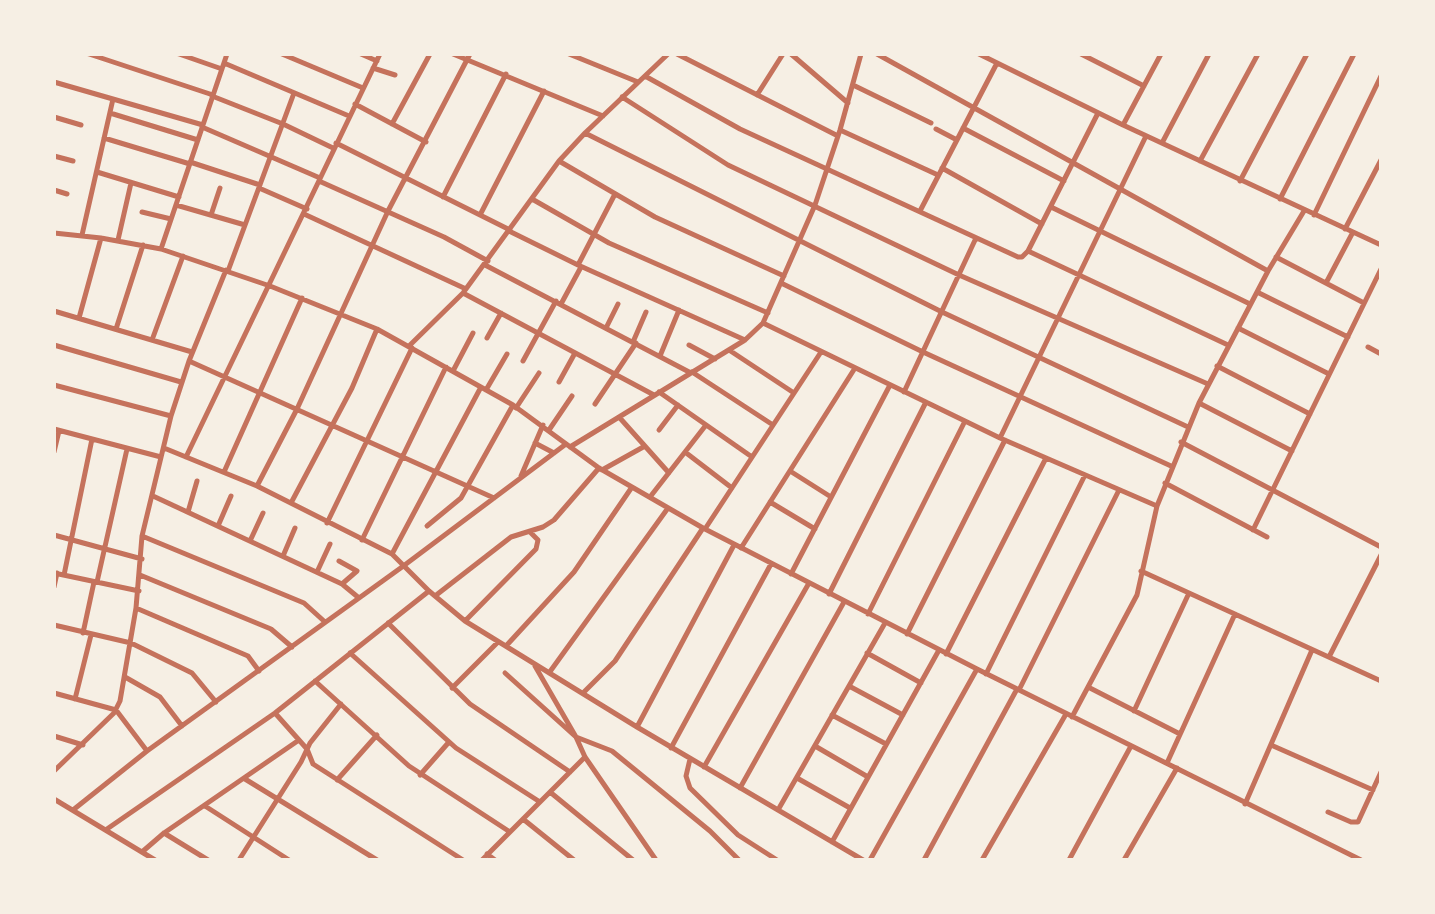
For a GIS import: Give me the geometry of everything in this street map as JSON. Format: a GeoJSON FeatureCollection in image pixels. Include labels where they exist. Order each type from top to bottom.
{"type":"FeatureCollection","features":[{"type":"Feature","properties":{"kind":"street"},"geometry":{"type":"LineString","coordinates":[[89,54],[213,95],[334,145],[406,178],[579,266],[745,340]]}},
{"type":"Feature","properties":{"kind":"street"},"geometry":{"type":"LineString","coordinates":[[180,54],[223,66],[349,116]]}},
{"type":"Feature","properties":{"kind":"street"},"geometry":{"type":"LineString","coordinates":[[161,249],[227,54]]}},
{"type":"Feature","properties":{"kind":"street"},"geometry":{"type":"LineString","coordinates":[[282,54],[363,88]]}},
{"type":"Feature","properties":{"kind":"street"},"geometry":{"type":"LineString","coordinates":[[361,54],[377,61]]}},
{"type":"Feature","properties":{"kind":"street"},"geometry":{"type":"LineString","coordinates":[[186,457],[270,286],[334,145],[380,54]]}},
{"type":"Feature","properties":{"kind":"street"},"geometry":{"type":"LineString","coordinates":[[392,124],[430,54]]}},
{"type":"Feature","properties":{"kind":"street"},"geometry":{"type":"LineString","coordinates":[[453,54],[469,57],[603,116]]}},
{"type":"Feature","properties":{"kind":"street"},"geometry":{"type":"LineString","coordinates":[[569,54],[638,82]]}},
{"type":"Feature","properties":{"kind":"street"},"geometry":{"type":"LineString","coordinates":[[327,523],[411,347],[487,263],[559,161],[668,54]]}},
{"type":"Feature","properties":{"kind":"street"},"geometry":{"type":"LineString","coordinates":[[676,54],[756,95],[938,175]]}},
{"type":"Feature","properties":{"kind":"street"},"geometry":{"type":"LineString","coordinates":[[756,95],[783,54]]}},
{"type":"Feature","properties":{"kind":"street"},"geometry":{"type":"LineString","coordinates":[[791,54],[848,103]]}},
{"type":"Feature","properties":{"kind":"street"},"geometry":{"type":"LineString","coordinates":[[73,810],[147,751],[402,567],[554,453],[619,417],[729,350],[745,340],[763,323],[814,205],[839,133],[861,54]]}},
{"type":"Feature","properties":{"kind":"street"},"geometry":{"type":"LineString","coordinates":[[877,54],[975,106],[1268,271]]}},
{"type":"Feature","properties":{"kind":"street"},"geometry":{"type":"LineString","coordinates":[[981,54],[1098,113],[1304,211],[1379,244],[1381,237]]}},
{"type":"Feature","properties":{"kind":"street"},"geometry":{"type":"LineString","coordinates":[[1081,54],[1144,86]]}},
{"type":"Feature","properties":{"kind":"street"},"geometry":{"type":"LineString","coordinates":[[1162,143],[1209,54]]}},
{"type":"Feature","properties":{"kind":"street"},"geometry":{"type":"LineString","coordinates":[[1200,161],[1257,54]]}},
{"type":"Feature","properties":{"kind":"street"},"geometry":{"type":"LineString","coordinates":[[1240,180],[1307,54]]}},
{"type":"Feature","properties":{"kind":"street"},"geometry":{"type":"LineString","coordinates":[[1280,200],[1354,54]]}},
{"type":"Feature","properties":{"kind":"street"},"geometry":{"type":"LineString","coordinates":[[1124,125],[1159,55]]}},
{"type":"Feature","properties":{"kind":"street"},"geometry":{"type":"LineString","coordinates":[[257,486],[297,409],[388,211],[469,57]]}},
{"type":"Feature","properties":{"kind":"street"},"geometry":{"type":"LineString","coordinates":[[920,211],[997,63]]}},
{"type":"Feature","properties":{"kind":"street"},"geometry":{"type":"LineString","coordinates":[[373,69],[395,75]]}},
{"type":"Feature","properties":{"kind":"street"},"geometry":{"type":"LineString","coordinates":[[443,197],[506,74]]}},
{"type":"Feature","properties":{"kind":"street"},"geometry":{"type":"LineString","coordinates":[[645,76],[740,129],[1018,257],[1022,257],[1028,251],[1098,113]]}},
{"type":"Feature","properties":{"kind":"street"},"geometry":{"type":"LineString","coordinates":[[1314,215],[1381,76]]}},
{"type":"Feature","properties":{"kind":"street"},"geometry":{"type":"LineString","coordinates":[[54,82],[202,126],[388,211],[691,373],[773,425]]}},
{"type":"Feature","properties":{"kind":"street"},"geometry":{"type":"LineString","coordinates":[[853,85],[931,123]]}},
{"type":"Feature","properties":{"kind":"street"},"geometry":{"type":"LineString","coordinates":[[480,215],[544,91]]}},
{"type":"Feature","properties":{"kind":"street"},"geometry":{"type":"LineString","coordinates":[[54,771],[116,710],[125,677],[139,591],[142,536],[171,416],[192,352],[246,225],[294,93]]}},
{"type":"Feature","properties":{"kind":"street"},"geometry":{"type":"LineString","coordinates":[[622,97],[728,165],[959,275],[1208,384]]}},
{"type":"Feature","properties":{"kind":"street"},"geometry":{"type":"LineString","coordinates":[[82,235],[113,99]]}},
{"type":"Feature","properties":{"kind":"street"},"geometry":{"type":"LineString","coordinates":[[355,104],[426,142]]}},
{"type":"Feature","properties":{"kind":"street"},"geometry":{"type":"LineString","coordinates":[[110,113],[198,140]]}},
{"type":"Feature","properties":{"kind":"street"},"geometry":{"type":"LineString","coordinates":[[54,117],[81,125]]}},
{"type":"Feature","properties":{"kind":"street"},"geometry":{"type":"LineString","coordinates":[[963,128],[1064,181]]}},
{"type":"Feature","properties":{"kind":"street"},"geometry":{"type":"LineString","coordinates":[[936,129],[957,140]]}},
{"type":"Feature","properties":{"kind":"street"},"geometry":{"type":"LineString","coordinates":[[585,133],[942,312],[1188,427]]}},
{"type":"Feature","properties":{"kind":"street"},"geometry":{"type":"LineString","coordinates":[[907,634],[1002,439],[1019,396],[1146,136]]}},
{"type":"Feature","properties":{"kind":"street"},"geometry":{"type":"LineString","coordinates":[[104,138],[190,163],[260,187],[305,212],[464,291],[501,314],[615,375],[678,405],[752,457]]}},
{"type":"Feature","properties":{"kind":"street"},"geometry":{"type":"LineString","coordinates":[[54,156],[73,162]]}},
{"type":"Feature","properties":{"kind":"street"},"geometry":{"type":"LineString","coordinates":[[1345,229],[1381,160]]}},
{"type":"Feature","properties":{"kind":"street"},"geometry":{"type":"LineString","coordinates":[[559,161],[655,217],[923,352],[1171,466]]}},
{"type":"Feature","properties":{"kind":"street"},"geometry":{"type":"LineString","coordinates":[[942,168],[1042,224]]}},
{"type":"Feature","properties":{"kind":"street"},"geometry":{"type":"LineString","coordinates":[[97,172],[179,197]]}},
{"type":"Feature","properties":{"kind":"street"},"geometry":{"type":"LineString","coordinates":[[118,240],[131,183]]}},
{"type":"Feature","properties":{"kind":"street"},"geometry":{"type":"LineString","coordinates":[[211,214],[220,188]]}},
{"type":"Feature","properties":{"kind":"street"},"geometry":{"type":"LineString","coordinates":[[54,190],[67,194]]}},
{"type":"Feature","properties":{"kind":"street"},"geometry":{"type":"LineString","coordinates":[[523,361],[579,266],[615,194]]}},
{"type":"Feature","properties":{"kind":"street"},"geometry":{"type":"LineString","coordinates":[[532,199],[594,235],[768,313]]}},
{"type":"Feature","properties":{"kind":"street"},"geometry":{"type":"LineString","coordinates":[[176,204],[246,225]]}},
{"type":"Feature","properties":{"kind":"street"},"geometry":{"type":"LineString","coordinates":[[1051,207],[1250,304]]}},
{"type":"Feature","properties":{"kind":"street"},"geometry":{"type":"LineString","coordinates":[[1072,717],[1137,595],[1157,506],[1181,442],[1228,345],[1304,211]]}},
{"type":"Feature","properties":{"kind":"street"},"geometry":{"type":"LineString","coordinates":[[142,212],[171,219]]}},
{"type":"Feature","properties":{"kind":"street"},"geometry":{"type":"LineString","coordinates":[[1326,283],[1353,232]]}},
{"type":"Feature","properties":{"kind":"street"},"geometry":{"type":"LineString","coordinates":[[54,233],[118,240],[161,249],[227,270],[341,312],[376,328],[484,388],[543,425],[600,469],[704,529],[946,654],[1361,860]]}},
{"type":"Feature","properties":{"kind":"street"},"geometry":{"type":"LineString","coordinates":[[78,318],[101,238]]}},
{"type":"Feature","properties":{"kind":"street"},"geometry":{"type":"LineString","coordinates":[[904,392],[976,238]]}},
{"type":"Feature","properties":{"kind":"street"},"geometry":{"type":"LineString","coordinates":[[116,330],[143,245]]}},
{"type":"Feature","properties":{"kind":"street"},"geometry":{"type":"LineString","coordinates":[[1028,251],[1228,345]]}},
{"type":"Feature","properties":{"kind":"street"},"geometry":{"type":"LineString","coordinates":[[152,340],[183,256]]}},
{"type":"Feature","properties":{"kind":"street"},"geometry":{"type":"LineString","coordinates":[[1276,257],[1365,303]]}},
{"type":"Feature","properties":{"kind":"street"},"geometry":{"type":"LineString","coordinates":[[1253,530],[1381,269]]}},
{"type":"Feature","properties":{"kind":"street"},"geometry":{"type":"LineString","coordinates":[[1257,292],[1348,337]]}},
{"type":"Feature","properties":{"kind":"street"},"geometry":{"type":"LineString","coordinates":[[224,472],[302,298]]}},
{"type":"Feature","properties":{"kind":"street"},"geometry":{"type":"LineString","coordinates":[[606,328],[618,304]]}},
{"type":"Feature","properties":{"kind":"street"},"geometry":{"type":"LineString","coordinates":[[660,356],[679,310]]}},
{"type":"Feature","properties":{"kind":"street"},"geometry":{"type":"LineString","coordinates":[[54,311],[192,352]]}},
{"type":"Feature","properties":{"kind":"street"},"geometry":{"type":"LineString","coordinates":[[595,404],[634,343],[646,312]]}},
{"type":"Feature","properties":{"kind":"street"},"geometry":{"type":"LineString","coordinates":[[487,338],[501,314]]}},
{"type":"Feature","properties":{"kind":"street"},"geometry":{"type":"LineString","coordinates":[[763,323],[1002,439],[1157,506]]}},
{"type":"Feature","properties":{"kind":"street"},"geometry":{"type":"LineString","coordinates":[[291,503],[352,388],[376,328]]}},
{"type":"Feature","properties":{"kind":"street"},"geometry":{"type":"LineString","coordinates":[[1238,328],[1329,374]]}},
{"type":"Feature","properties":{"kind":"street"},"geometry":{"type":"LineString","coordinates":[[453,371],[473,333]]}},
{"type":"Feature","properties":{"kind":"street"},"geometry":{"type":"LineString","coordinates":[[54,345],[181,382]]}},
{"type":"Feature","properties":{"kind":"street"},"geometry":{"type":"LineString","coordinates":[[689,345],[715,358]]}},
{"type":"Feature","properties":{"kind":"street"},"geometry":{"type":"LineString","coordinates":[[1368,347],[1381,354]]}},
{"type":"Feature","properties":{"kind":"street"},"geometry":{"type":"LineString","coordinates":[[729,350],[794,393]]}},
{"type":"Feature","properties":{"kind":"street"},"geometry":{"type":"LineString","coordinates":[[583,693],[615,661],[821,352]]}},
{"type":"Feature","properties":{"kind":"street"},"geometry":{"type":"LineString","coordinates":[[559,382],[575,353]]}},
{"type":"Feature","properties":{"kind":"street"},"geometry":{"type":"LineString","coordinates":[[392,554],[436,471],[484,388],[507,354]]}},
{"type":"Feature","properties":{"kind":"street"},"geometry":{"type":"LineString","coordinates":[[189,361],[494,498]]}},
{"type":"Feature","properties":{"kind":"street"},"geometry":{"type":"LineString","coordinates":[[1217,366],[1310,414]]}},
{"type":"Feature","properties":{"kind":"street"},"geometry":{"type":"LineString","coordinates":[[362,540],[446,367]]}},
{"type":"Feature","properties":{"kind":"street"},"geometry":{"type":"LineString","coordinates":[[741,548],[855,368]]}},
{"type":"Feature","properties":{"kind":"street"},"geometry":{"type":"LineString","coordinates":[[426,526],[453,507],[469,486],[515,407],[539,373]]}},
{"type":"Feature","properties":{"kind":"street"},"geometry":{"type":"LineString","coordinates":[[54,385],[171,416]]}},
{"type":"Feature","properties":{"kind":"street"},"geometry":{"type":"LineString","coordinates":[[791,574],[890,385]]}},
{"type":"Feature","properties":{"kind":"street"},"geometry":{"type":"LineString","coordinates":[[549,430],[573,396]]}},
{"type":"Feature","properties":{"kind":"street"},"geometry":{"type":"LineString","coordinates":[[829,594],[926,402]]}},
{"type":"Feature","properties":{"kind":"street"},"geometry":{"type":"LineString","coordinates":[[1199,403],[1292,451]]}},
{"type":"Feature","properties":{"kind":"street"},"geometry":{"type":"LineString","coordinates":[[659,430],[678,405]]}},
{"type":"Feature","properties":{"kind":"street"},"geometry":{"type":"LineString","coordinates":[[619,417],[669,473]]}},
{"type":"Feature","properties":{"kind":"street"},"geometry":{"type":"LineString","coordinates":[[868,614],[965,421]]}},
{"type":"Feature","properties":{"kind":"street"},"geometry":{"type":"LineString","coordinates":[[520,478],[543,425]]}},
{"type":"Feature","properties":{"kind":"street"},"geometry":{"type":"LineString","coordinates":[[650,497],[706,425]]}},
{"type":"Feature","properties":{"kind":"street"},"geometry":{"type":"LineString","coordinates":[[54,452],[56,430],[161,458]]}},
{"type":"Feature","properties":{"kind":"street"},"geometry":{"type":"LineString","coordinates":[[64,575],[92,439]]}},
{"type":"Feature","properties":{"kind":"street"},"geometry":{"type":"LineString","coordinates":[[1181,442],[1381,547]]}},
{"type":"Feature","properties":{"kind":"street"},"geometry":{"type":"LineString","coordinates":[[535,443],[554,453]]}},
{"type":"Feature","properties":{"kind":"street"},"geometry":{"type":"LineString","coordinates":[[435,596],[511,537],[530,532],[554,520],[600,469],[645,446]]}},
{"type":"Feature","properties":{"kind":"street"},"geometry":{"type":"LineString","coordinates":[[83,633],[127,448]]}},
{"type":"Feature","properties":{"kind":"street"},"geometry":{"type":"LineString","coordinates":[[164,448],[257,486],[392,554],[402,567],[465,621],[671,748],[863,860]]}},
{"type":"Feature","properties":{"kind":"street"},"geometry":{"type":"LineString","coordinates":[[685,452],[732,488]]}},
{"type":"Feature","properties":{"kind":"street"},"geometry":{"type":"LineString","coordinates":[[946,654],[1046,458]]}},
{"type":"Feature","properties":{"kind":"street"},"geometry":{"type":"LineString","coordinates":[[790,471],[831,497]]}},
{"type":"Feature","properties":{"kind":"street"},"geometry":{"type":"LineString","coordinates":[[987,674],[1085,475]]}},
{"type":"Feature","properties":{"kind":"street"},"geometry":{"type":"LineString","coordinates":[[188,512],[197,481]]}},
{"type":"Feature","properties":{"kind":"street"},"geometry":{"type":"LineString","coordinates":[[1165,483],[1267,537]]}},
{"type":"Feature","properties":{"kind":"street"},"geometry":{"type":"LineString","coordinates":[[506,646],[568,579],[632,488]]}},
{"type":"Feature","properties":{"kind":"street"},"geometry":{"type":"LineString","coordinates":[[924,860],[1018,690],[1119,490]]}},
{"type":"Feature","properties":{"kind":"street"},"geometry":{"type":"LineString","coordinates":[[153,496],[342,584],[359,598]]}},
{"type":"Feature","properties":{"kind":"street"},"geometry":{"type":"LineString","coordinates":[[218,526],[231,496]]}},
{"type":"Feature","properties":{"kind":"street"},"geometry":{"type":"LineString","coordinates":[[770,502],[815,528]]}},
{"type":"Feature","properties":{"kind":"street"},"geometry":{"type":"LineString","coordinates":[[549,673],[668,508]]}},
{"type":"Feature","properties":{"kind":"street"},"geometry":{"type":"LineString","coordinates":[[250,541],[263,513]]}},
{"type":"Feature","properties":{"kind":"street"},"geometry":{"type":"LineString","coordinates":[[283,556],[295,528]]}},
{"type":"Feature","properties":{"kind":"street"},"geometry":{"type":"LineString","coordinates":[[465,621],[536,549],[538,540],[530,532]]}},
{"type":"Feature","properties":{"kind":"street"},"geometry":{"type":"LineString","coordinates":[[54,535],[142,558]]}},
{"type":"Feature","properties":{"kind":"street"},"geometry":{"type":"LineString","coordinates":[[142,536],[304,603],[325,622]]}},
{"type":"Feature","properties":{"kind":"street"},"geometry":{"type":"LineString","coordinates":[[317,572],[330,544]]}},
{"type":"Feature","properties":{"kind":"street"},"geometry":{"type":"LineString","coordinates":[[637,727],[734,545]]}},
{"type":"Feature","properties":{"kind":"street"},"geometry":{"type":"LineString","coordinates":[[1329,657],[1381,555]]}},
{"type":"Feature","properties":{"kind":"street"},"geometry":{"type":"LineString","coordinates":[[339,561],[357,571],[342,584]]}},
{"type":"Feature","properties":{"kind":"street"},"geometry":{"type":"LineString","coordinates":[[671,748],[771,564]]}},
{"type":"Feature","properties":{"kind":"street"},"geometry":{"type":"LineString","coordinates":[[1141,571],[1381,681]]}},
{"type":"Feature","properties":{"kind":"street"},"geometry":{"type":"LineString","coordinates":[[54,587],[55,573],[139,591]]}},
{"type":"Feature","properties":{"kind":"street"},"geometry":{"type":"LineString","coordinates":[[140,575],[266,627],[292,646]]}},
{"type":"Feature","properties":{"kind":"street"},"geometry":{"type":"LineString","coordinates":[[704,767],[809,583]]}},
{"type":"Feature","properties":{"kind":"street"},"geometry":{"type":"LineString","coordinates":[[107,829],[275,713],[429,591]]}},
{"type":"Feature","properties":{"kind":"street"},"geometry":{"type":"LineString","coordinates":[[1134,711],[1189,593]]}},
{"type":"Feature","properties":{"kind":"street"},"geometry":{"type":"LineString","coordinates":[[740,788],[844,602]]}},
{"type":"Feature","properties":{"kind":"street"},"geometry":{"type":"LineString","coordinates":[[136,608],[248,656],[259,670]]}},
{"type":"Feature","properties":{"kind":"street"},"geometry":{"type":"LineString","coordinates":[[1167,763],[1235,614]]}},
{"type":"Feature","properties":{"kind":"street"},"geometry":{"type":"LineString","coordinates":[[778,810],[885,622]]}},
{"type":"Feature","properties":{"kind":"street"},"geometry":{"type":"LineString","coordinates":[[388,623],[452,688],[570,772]]}},
{"type":"Feature","properties":{"kind":"street"},"geometry":{"type":"LineString","coordinates":[[54,625],[131,644],[192,673],[216,702]]}},
{"type":"Feature","properties":{"kind":"street"},"geometry":{"type":"LineString","coordinates":[[75,699],[91,635]]}},
{"type":"Feature","properties":{"kind":"street"},"geometry":{"type":"LineString","coordinates":[[452,688],[498,642]]}},
{"type":"Feature","properties":{"kind":"street"},"geometry":{"type":"LineString","coordinates":[[832,842],[939,650]]}},
{"type":"Feature","properties":{"kind":"street"},"geometry":{"type":"LineString","coordinates":[[1245,804],[1312,650]]}},
{"type":"Feature","properties":{"kind":"street"},"geometry":{"type":"LineString","coordinates":[[350,653],[449,742],[483,767],[540,802]]}},
{"type":"Feature","properties":{"kind":"street"},"geometry":{"type":"LineString","coordinates":[[867,653],[921,683]]}},
{"type":"Feature","properties":{"kind":"street"},"geometry":{"type":"LineString","coordinates":[[535,665],[576,737],[585,758],[656,860]]}},
{"type":"Feature","properties":{"kind":"street"},"geometry":{"type":"LineString","coordinates":[[870,860],[977,669]]}},
{"type":"Feature","properties":{"kind":"street"},"geometry":{"type":"LineString","coordinates":[[505,673],[576,737],[612,751],[727,846],[739,860]]}},
{"type":"Feature","properties":{"kind":"street"},"geometry":{"type":"LineString","coordinates":[[125,677],[160,697],[182,726]]}},
{"type":"Feature","properties":{"kind":"street"},"geometry":{"type":"LineString","coordinates":[[315,681],[420,775],[510,832]]}},
{"type":"Feature","properties":{"kind":"street"},"geometry":{"type":"LineString","coordinates":[[849,686],[903,715]]}},
{"type":"Feature","properties":{"kind":"street"},"geometry":{"type":"LineString","coordinates":[[1088,687],[1180,734]]}},
{"type":"Feature","properties":{"kind":"street"},"geometry":{"type":"LineString","coordinates":[[54,693],[116,710],[147,751]]}},
{"type":"Feature","properties":{"kind":"street"},"geometry":{"type":"LineString","coordinates":[[239,860],[307,749],[341,704]]}},
{"type":"Feature","properties":{"kind":"street"},"geometry":{"type":"LineString","coordinates":[[275,713],[307,749],[313,764],[462,860]]}},
{"type":"Feature","properties":{"kind":"street"},"geometry":{"type":"LineString","coordinates":[[982,860],[1066,714]]}},
{"type":"Feature","properties":{"kind":"street"},"geometry":{"type":"LineString","coordinates":[[832,715],[886,744]]}},
{"type":"Feature","properties":{"kind":"street"},"geometry":{"type":"LineString","coordinates":[[337,780],[377,735]]}},
{"type":"Feature","properties":{"kind":"street"},"geometry":{"type":"LineString","coordinates":[[54,736],[82,745]]}},
{"type":"Feature","properties":{"kind":"street"},"geometry":{"type":"LineString","coordinates":[[142,852],[164,833],[299,740]]}},
{"type":"Feature","properties":{"kind":"street"},"geometry":{"type":"LineString","coordinates":[[420,775],[449,742]]}},
{"type":"Feature","properties":{"kind":"street"},"geometry":{"type":"LineString","coordinates":[[1271,745],[1373,790]]}},
{"type":"Feature","properties":{"kind":"street"},"geometry":{"type":"LineString","coordinates":[[814,746],[867,777]]}},
{"type":"Feature","properties":{"kind":"street"},"geometry":{"type":"LineString","coordinates":[[1069,860],[1131,746]]}},
{"type":"Feature","properties":{"kind":"street"},"geometry":{"type":"LineString","coordinates":[[482,860],[585,758]]}},
{"type":"Feature","properties":{"kind":"street"},"geometry":{"type":"LineString","coordinates":[[690,759],[686,776],[690,788],[738,835],[777,860]]}},
{"type":"Feature","properties":{"kind":"street"},"geometry":{"type":"LineString","coordinates":[[1124,860],[1177,768]]}},
{"type":"Feature","properties":{"kind":"street"},"geometry":{"type":"LineString","coordinates":[[1328,812],[1351,822],[1358,822],[1381,772]]}},
{"type":"Feature","properties":{"kind":"street"},"geometry":{"type":"LineString","coordinates":[[245,778],[376,860]]}},
{"type":"Feature","properties":{"kind":"street"},"geometry":{"type":"LineString","coordinates":[[797,778],[850,808]]}},
{"type":"Feature","properties":{"kind":"street"},"geometry":{"type":"LineString","coordinates":[[550,792],[633,860]]}},
{"type":"Feature","properties":{"kind":"street"},"geometry":{"type":"LineString","coordinates":[[54,799],[155,860]]}},
{"type":"Feature","properties":{"kind":"street"},"geometry":{"type":"LineString","coordinates":[[205,806],[289,860]]}},
{"type":"Feature","properties":{"kind":"street"},"geometry":{"type":"LineString","coordinates":[[523,819],[574,860]]}},
{"type":"Feature","properties":{"kind":"street"},"geometry":{"type":"LineString","coordinates":[[164,833],[208,860]]}},
{"type":"Feature","properties":{"kind":"street"},"geometry":{"type":"LineString","coordinates":[[727,846],[738,835]]}},
{"type":"Feature","properties":{"kind":"street"},"geometry":{"type":"LineString","coordinates":[[488,854],[495,860]]}}]}
